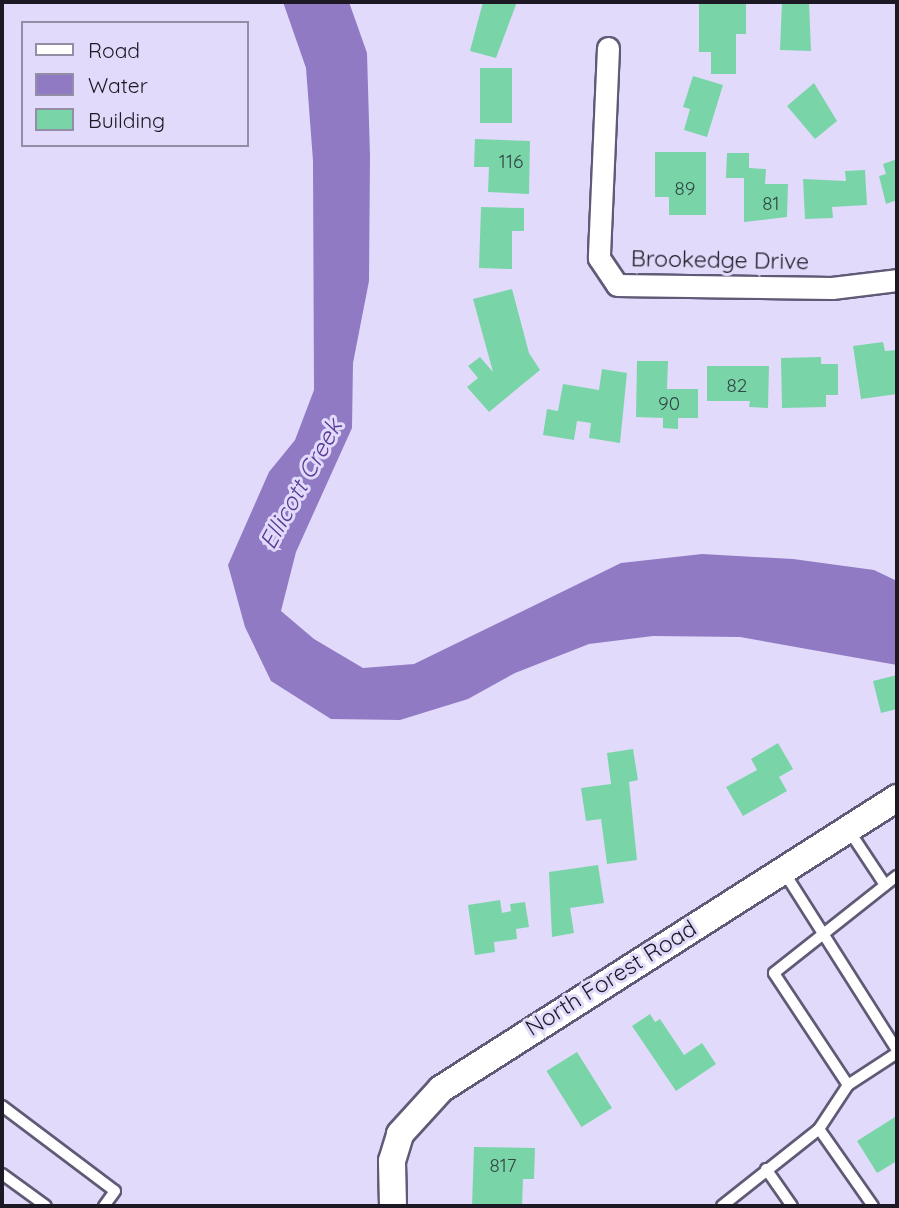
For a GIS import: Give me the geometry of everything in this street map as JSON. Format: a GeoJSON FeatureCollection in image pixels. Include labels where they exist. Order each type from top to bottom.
{"type":"FeatureCollection","features":[{"type":"Feature","properties":{"kind":"street","name":"Brookedge Drive"},"geometry":{"type":"LineString","coordinates":[[608,47],[599,258],[617,285],[832,288],[897,280]]}},
{"type":"Feature","properties":{"kind":"street","name":"North Forest Road"},"geometry":{"type":"LineString","coordinates":[[393,1206],[392,1161],[400,1134],[433,1095],[897,799]]}},
{"type":"Feature","properties":{"kind":"lane"},"geometry":{"type":"LineString","coordinates":[[848,829],[885,885]]}},
{"type":"Feature","properties":{"kind":"lane"},"geometry":{"type":"LineString","coordinates":[[722,1206],[819,1129],[848,1085],[897,1051],[823,929],[783,870]]}},
{"type":"Feature","properties":{"kind":"lane"},"geometry":{"type":"LineString","coordinates":[[848,1085],[774,973],[823,929],[897,876]]}},
{"type":"Feature","properties":{"kind":"lane"},"geometry":{"type":"LineString","coordinates":[[2,1106],[115,1191],[104,1206]]}},
{"type":"Feature","properties":{"kind":"lane"},"geometry":{"type":"LineString","coordinates":[[819,1129],[873,1206]]}},
{"type":"Feature","properties":{"kind":"lane"},"geometry":{"type":"LineString","coordinates":[[766,1169],[792,1206]]}},
{"type":"Feature","properties":{"kind":"lane"},"geometry":{"type":"LineString","coordinates":[[2,1174],[46,1206]]}},
{"type":"Feature","properties":{"kind":"water","name":"Ellicott Creek"},"geometry":{"type":"Polygon","coordinates":[[[283,2],[349,2],[367,53],[370,156],[369,281],[353,363],[352,428],[296,552],[281,611],[314,639],[363,668],[414,664],[621,563],[702,554],[793,559],[874,570],[897,581],[897,665],[740,637],[653,636],[589,644],[515,673],[468,699],[400,720],[331,719],[271,681],[245,627],[228,565],[269,472],[295,440],[314,390],[313,161],[306,68],[283,2]]]}},
{"type":"Feature","properties":{"kind":"building"},"geometry":{"type":"Polygon","coordinates":[[[483,2],[517,2],[496,58],[470,51],[483,2]]]}},
{"type":"Feature","properties":{"kind":"building"},"geometry":{"type":"Polygon","coordinates":[[[699,2],[746,2],[746,34],[736,34],[736,74],[711,74],[711,52],[699,52],[699,2]]]}},
{"type":"Feature","properties":{"kind":"building"},"geometry":{"type":"Polygon","coordinates":[[[782,2],[809,2],[811,51],[780,50],[782,2]]]}},
{"type":"Feature","properties":{"kind":"building"},"geometry":{"type":"Polygon","coordinates":[[[480,68],[512,68],[512,123],[480,123],[480,68]]]}},
{"type":"Feature","properties":{"kind":"building"},"geometry":{"type":"Polygon","coordinates":[[[693,76],[723,85],[707,137],[684,130],[690,109],[683,107],[693,76]]]}},
{"type":"Feature","properties":{"kind":"building"},"geometry":{"type":"Polygon","coordinates":[[[814,83],[837,121],[815,139],[787,106],[814,83]]]}},
{"type":"Feature","properties":{"kind":"building"},"geometry":{"type":"Polygon","coordinates":[[[475,139],[530,141],[529,194],[488,192],[489,167],[474,167],[475,139]]]}},
{"type":"Feature","properties":{"kind":"building"},"geometry":{"type":"Polygon","coordinates":[[[655,152],[706,152],[706,215],[669,215],[669,197],[655,197],[655,152]]]}},
{"type":"Feature","properties":{"kind":"building"},"geometry":{"type":"Polygon","coordinates":[[[727,153],[749,153],[749,168],[766,169],[765,184],[788,184],[787,217],[744,222],[744,178],[726,178],[727,153]]]}},
{"type":"Feature","properties":{"kind":"building"},"geometry":{"type":"Polygon","coordinates":[[[897,159],[897,200],[886,204],[879,176],[886,174],[883,164],[897,159]]]}},
{"type":"Feature","properties":{"kind":"building"},"geometry":{"type":"Polygon","coordinates":[[[865,170],[867,205],[832,207],[833,218],[805,219],[803,179],[846,181],[845,171],[865,170]]]}},
{"type":"Feature","properties":{"kind":"building"},"geometry":{"type":"Polygon","coordinates":[[[481,207],[524,208],[524,231],[512,231],[512,269],[479,268],[481,207]]]}},
{"type":"Feature","properties":{"kind":"building"},"geometry":{"type":"Polygon","coordinates":[[[512,289],[529,353],[540,370],[489,412],[467,387],[478,378],[468,366],[480,357],[493,372],[473,299],[512,289]]]}},
{"type":"Feature","properties":{"kind":"building"},"geometry":{"type":"Polygon","coordinates":[[[883,342],[885,351],[897,350],[897,394],[861,399],[853,346],[883,342]]]}},
{"type":"Feature","properties":{"kind":"building"},"geometry":{"type":"Polygon","coordinates":[[[821,357],[821,364],[838,364],[838,395],[826,395],[826,407],[782,408],[781,358],[821,357]]]}},
{"type":"Feature","properties":{"kind":"building"},"geometry":{"type":"Polygon","coordinates":[[[637,361],[668,361],[667,389],[698,389],[698,418],[678,418],[678,429],[663,428],[663,418],[636,417],[637,361]]]}},
{"type":"Feature","properties":{"kind":"building"},"geometry":{"type":"Polygon","coordinates":[[[707,366],[769,366],[768,408],[749,407],[750,401],[707,401],[707,366]]]}},
{"type":"Feature","properties":{"kind":"building"},"geometry":{"type":"Polygon","coordinates":[[[602,369],[627,373],[620,443],[589,438],[591,423],[577,421],[574,440],[543,435],[547,409],[558,411],[563,384],[599,390],[602,369]]]}},
{"type":"Feature","properties":{"kind":"building"},"geometry":{"type":"Polygon","coordinates":[[[897,675],[897,709],[881,713],[873,681],[897,675]]]}},
{"type":"Feature","properties":{"kind":"building"},"geometry":{"type":"Polygon","coordinates":[[[778,743],[793,769],[779,777],[787,791],[743,816],[726,787],[757,770],[751,759],[778,743]]]}},
{"type":"Feature","properties":{"kind":"building"},"geometry":{"type":"Polygon","coordinates":[[[633,749],[638,780],[629,782],[637,860],[607,864],[601,819],[586,821],[581,788],[611,784],[607,753],[633,749]]]}},
{"type":"Feature","properties":{"kind":"building"},"geometry":{"type":"Polygon","coordinates":[[[598,865],[604,903],[570,908],[574,933],[552,937],[549,872],[598,865]]]}},
{"type":"Feature","properties":{"kind":"building"},"geometry":{"type":"Polygon","coordinates":[[[500,900],[502,913],[511,911],[510,904],[525,902],[529,927],[516,929],[517,939],[494,942],[495,952],[475,955],[468,905],[500,900]]]}},
{"type":"Feature","properties":{"kind":"building"},"geometry":{"type":"Polygon","coordinates":[[[650,1014],[655,1022],[660,1019],[684,1055],[702,1043],[716,1064],[676,1091],[632,1026],[650,1014]]]}},
{"type":"Feature","properties":{"kind":"building"},"geometry":{"type":"Polygon","coordinates":[[[577,1052],[612,1108],[581,1127],[546,1071],[577,1052]]]}},
{"type":"Feature","properties":{"kind":"building"},"geometry":{"type":"Polygon","coordinates":[[[895,1117],[897,1161],[877,1173],[857,1141],[895,1117]]]}},
{"type":"Feature","properties":{"kind":"building"},"geometry":{"type":"Polygon","coordinates":[[[474,1147],[535,1148],[534,1179],[523,1179],[522,1206],[472,1206],[474,1147]]]}}]}
